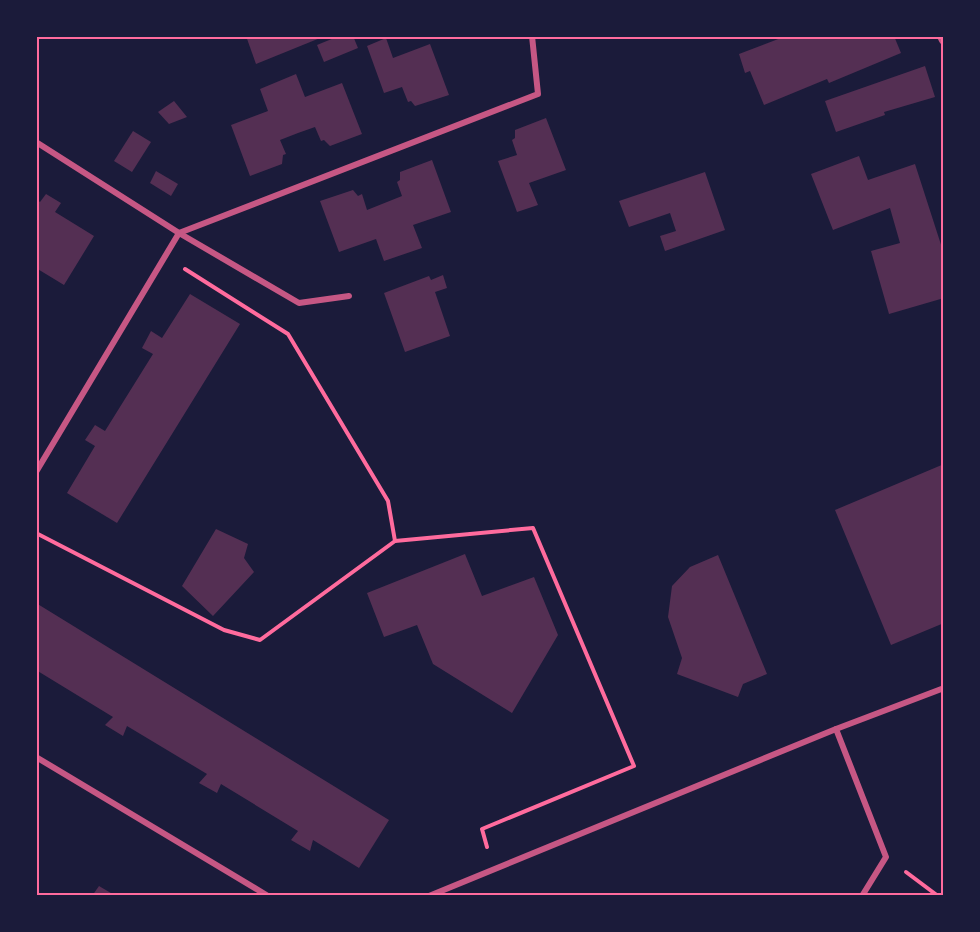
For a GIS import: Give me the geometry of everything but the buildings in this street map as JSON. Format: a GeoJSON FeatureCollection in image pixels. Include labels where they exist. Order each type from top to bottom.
{"type":"FeatureCollection","features":[{"type":"Feature","properties":{"kind":"street"},"geometry":{"type":"LineString","coordinates":[[36,472],[179,232],[538,94],[532,36]]}},
{"type":"Feature","properties":{"kind":"street"},"geometry":{"type":"LineString","coordinates":[[36,142],[179,232],[299,303],[349,296]]}},
{"type":"Feature","properties":{"kind":"street"},"geometry":{"type":"LineString","coordinates":[[429,896],[836,729],[944,688]]}},
{"type":"Feature","properties":{"kind":"street"},"geometry":{"type":"LineString","coordinates":[[836,729],[886,857],[862,896]]}},
{"type":"Feature","properties":{"kind":"street"},"geometry":{"type":"LineString","coordinates":[[36,757],[268,896]]}},
{"type":"Feature","properties":{"kind":"path"},"geometry":{"type":"LineString","coordinates":[[165,257],[288,334],[388,501],[395,541]]}},
{"type":"Feature","properties":{"kind":"path"},"geometry":{"type":"LineString","coordinates":[[36,532],[224,630],[260,640],[395,541],[533,528],[634,766],[482,829],[495,869]]}},
{"type":"Feature","properties":{"kind":"path"},"geometry":{"type":"LineString","coordinates":[[886,857],[938,896]]}}]}
